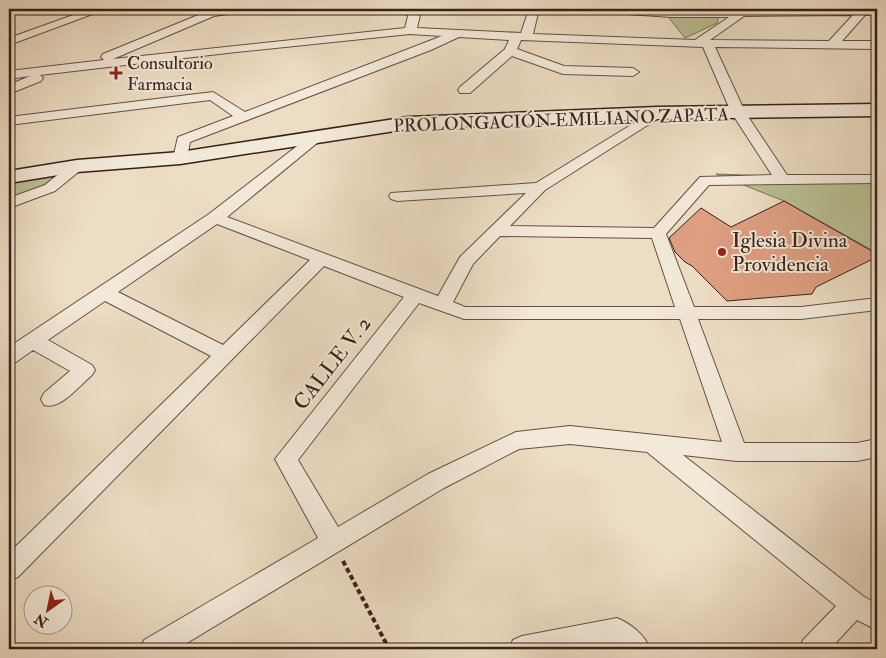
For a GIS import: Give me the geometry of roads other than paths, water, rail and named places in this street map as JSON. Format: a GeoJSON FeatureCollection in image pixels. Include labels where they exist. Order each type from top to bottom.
{"type":"FeatureCollection","features":[{"type":"Feature","properties":{"kind":"main road","name":"PROLONGACIÓN EMILIANO ZAPATA"},"geometry":{"type":"LineString","coordinates":[[9,177],[77,166],[180,158],[315,139],[408,123],[657,112],[877,110]]}},
{"type":"Feature","properties":{"kind":"street"},"geometry":{"type":"LineString","coordinates":[[9,42],[100,9]]}},
{"type":"Feature","properties":{"kind":"street"},"geometry":{"type":"LineString","coordinates":[[88,66],[211,11],[242,9]]}},
{"type":"Feature","properties":{"kind":"street"},"geometry":{"type":"LineString","coordinates":[[407,9],[414,15],[410,31]]}},
{"type":"Feature","properties":{"kind":"street"},"geometry":{"type":"LineString","coordinates":[[465,90],[510,52],[521,37],[534,9]]}},
{"type":"Feature","properties":{"kind":"street"},"geometry":{"type":"LineString","coordinates":[[596,9],[672,14],[739,11],[877,11]]}},
{"type":"Feature","properties":{"kind":"street"},"geometry":{"type":"LineString","coordinates":[[832,45],[863,10]]}},
{"type":"Feature","properties":{"kind":"street"},"geometry":{"type":"LineString","coordinates":[[699,44],[739,11]]}},
{"type":"Feature","properties":{"kind":"street"},"geometry":{"type":"LineString","coordinates":[[672,14],[699,44],[738,112],[782,180]]}},
{"type":"Feature","properties":{"kind":"street"},"geometry":{"type":"LineString","coordinates":[[9,75],[236,48],[410,31],[699,44],[877,45]]}},
{"type":"Feature","properties":{"kind":"street"},"geometry":{"type":"LineString","coordinates":[[180,158],[183,140],[428,47],[456,34]]}},
{"type":"Feature","properties":{"kind":"street"},"geometry":{"type":"LineString","coordinates":[[510,52],[563,70],[633,72]]}},
{"type":"Feature","properties":{"kind":"street"},"geometry":{"type":"LineString","coordinates":[[9,90],[59,69]]}},
{"type":"Feature","properties":{"kind":"street"},"geometry":{"type":"LineString","coordinates":[[9,120],[213,96],[244,117]]}},
{"type":"Feature","properties":{"kind":"street"},"geometry":{"type":"LineString","coordinates":[[442,306],[466,261],[540,187],[657,112]]}},
{"type":"Feature","properties":{"kind":"street"},"geometry":{"type":"LineString","coordinates":[[9,357],[215,218],[315,139]]}},
{"type":"Feature","properties":{"kind":"street"},"geometry":{"type":"LineString","coordinates":[[9,203],[50,188],[77,166]]}},
{"type":"Feature","properties":{"kind":"street"},"geometry":{"type":"LineString","coordinates":[[497,231],[658,233],[705,180],[872,180]]}},
{"type":"Feature","properties":{"kind":"street"},"geometry":{"type":"LineString","coordinates":[[397,196],[540,187]]}},
{"type":"Feature","properties":{"kind":"street"},"geometry":{"type":"LineString","coordinates":[[215,218],[464,313],[801,313],[877,304]]}},
{"type":"Feature","properties":{"kind":"street"},"geometry":{"type":"LineString","coordinates":[[658,233],[737,452]]}},
{"type":"Feature","properties":{"kind":"street"},"geometry":{"type":"LineString","coordinates":[[9,569],[321,259]]}},
{"type":"Feature","properties":{"kind":"street"},"geometry":{"type":"LineString","coordinates":[[104,293],[224,354]]}},
{"type":"Feature","properties":{"kind":"street","name":"CALLE V. 2"},"geometry":{"type":"LineString","coordinates":[[334,542],[286,459],[415,295]]}},
{"type":"Feature","properties":{"kind":"street"},"geometry":{"type":"LineString","coordinates":[[33,341],[85,370],[51,399]]}},
{"type":"Feature","properties":{"kind":"street"},"geometry":{"type":"LineString","coordinates":[[153,649],[436,481],[516,441],[570,435],[737,452],[857,452],[877,448]]}},
{"type":"Feature","properties":{"kind":"street"},"geometry":{"type":"LineString","coordinates":[[652,443],[854,605],[877,617]]}},
{"type":"Feature","properties":{"kind":"street"},"geometry":{"type":"LineString","coordinates":[[812,649],[854,605]]}},
{"type":"Feature","properties":{"kind":"street"},"geometry":{"type":"LineString","coordinates":[[522,649],[617,631],[637,649]]}},
{"type":"Feature","properties":{"kind":"place","name":"Consultorio Farmacia"},"geometry":{"type":"Point","coordinates":[116,73]}},
{"type":"Feature","properties":{"kind":"place","name":"Iglesia Divina Providencia"},"geometry":{"type":"Point","coordinates":[722,252]}}]}
